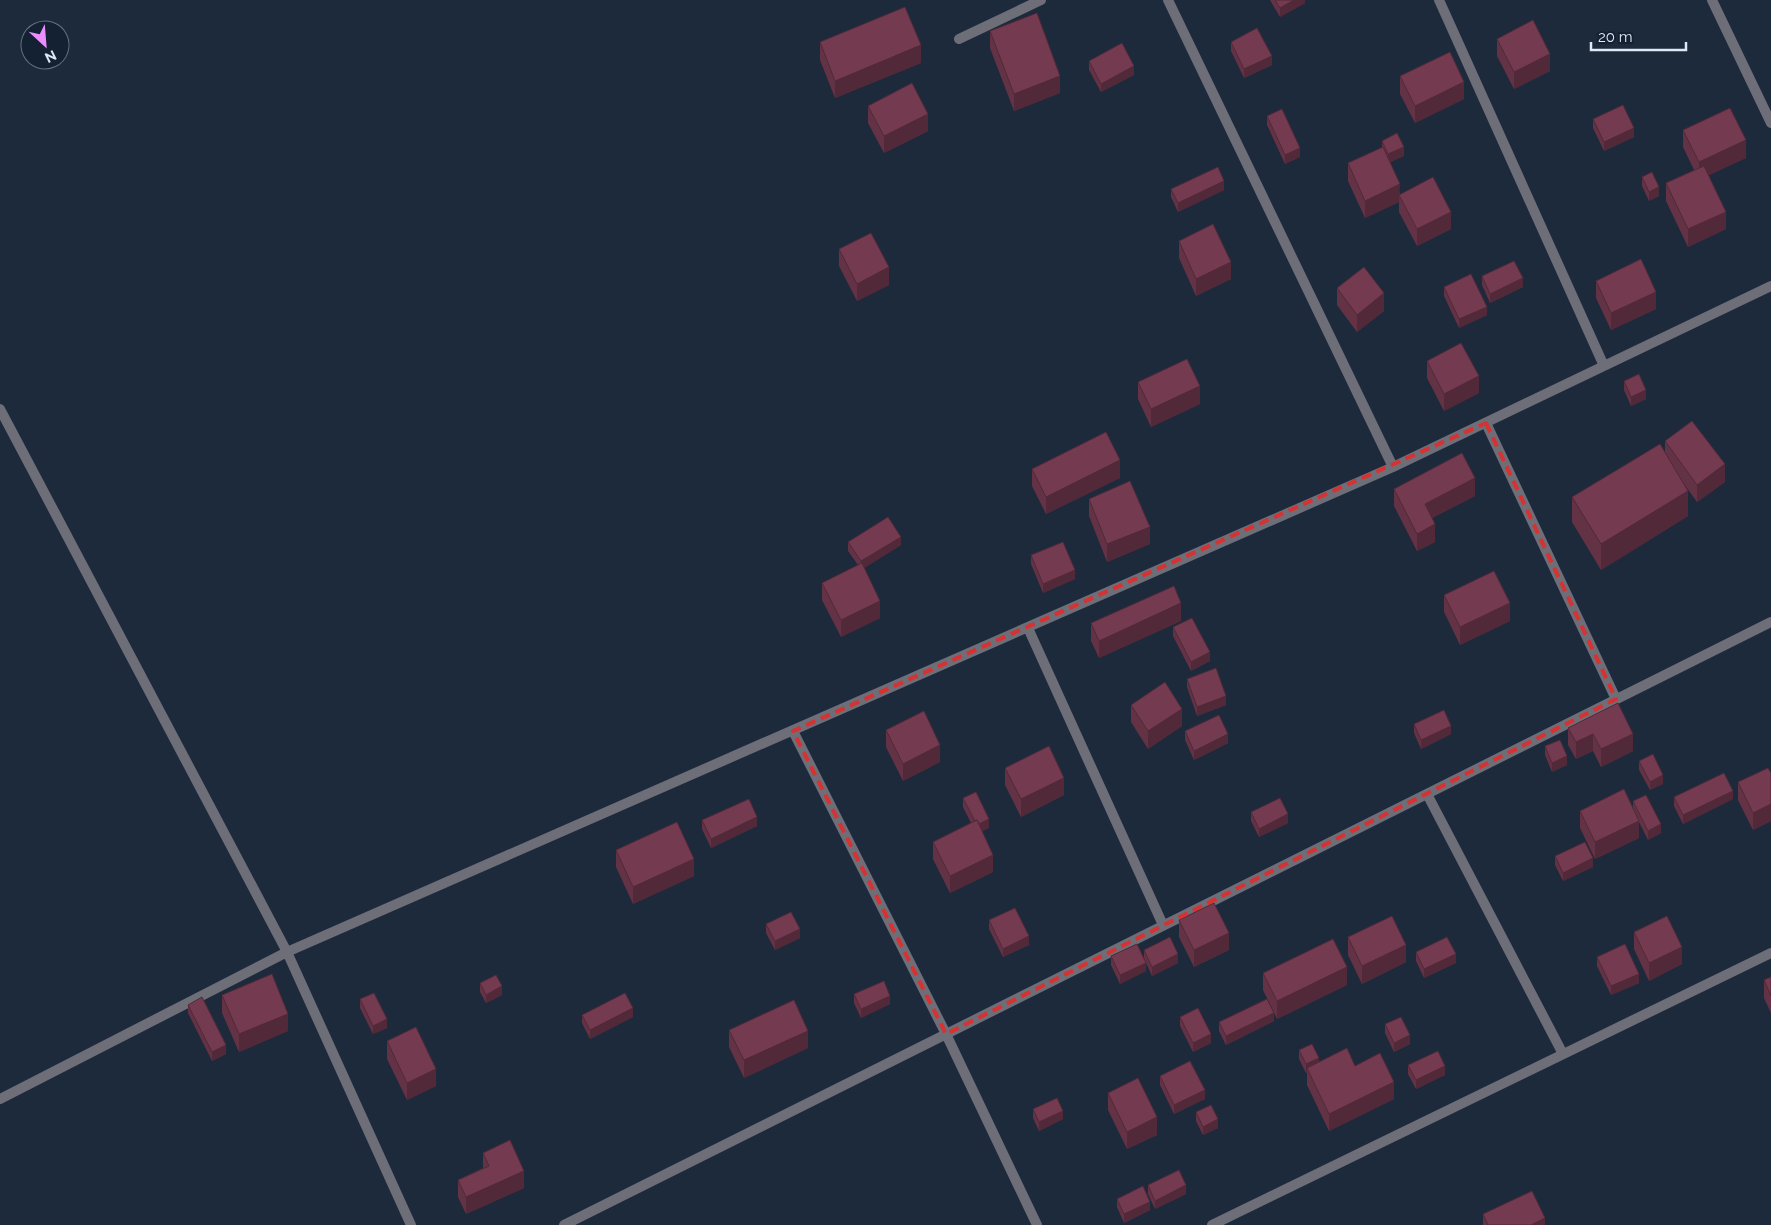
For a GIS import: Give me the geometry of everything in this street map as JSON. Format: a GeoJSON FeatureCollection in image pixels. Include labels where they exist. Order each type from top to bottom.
{"type":"FeatureCollection","features":[{"type":"Feature","properties":{"kind":"street"},"geometry":{"type":"LineString","coordinates":[[959,39],[1041,0]]}},
{"type":"Feature","properties":{"kind":"street"},"geometry":{"type":"LineString","coordinates":[[1168,0],[1392,467]]}},
{"type":"Feature","properties":{"kind":"street"},"geometry":{"type":"LineString","coordinates":[[1439,0],[1604,366]]}},
{"type":"Feature","properties":{"kind":"street"},"geometry":{"type":"LineString","coordinates":[[1712,0],[1771,123]]}},
{"type":"Feature","properties":{"kind":"street"},"geometry":{"type":"LineString","coordinates":[[0,1099],[287,952],[1392,467],[1771,286]]}},
{"type":"Feature","properties":{"kind":"street"},"geometry":{"type":"LineString","coordinates":[[0,410],[287,952],[411,1225]]}},
{"type":"Feature","properties":{"kind":"street"},"geometry":{"type":"LineString","coordinates":[[1486,423],[1616,699]]}},
{"type":"Feature","properties":{"kind":"street"},"geometry":{"type":"LineString","coordinates":[[564,1225],[1771,622]]}},
{"type":"Feature","properties":{"kind":"street"},"geometry":{"type":"LineString","coordinates":[[1028,628],[1163,925]]}},
{"type":"Feature","properties":{"kind":"street"},"geometry":{"type":"LineString","coordinates":[[793,731],[946,1034],[1036,1225]]}},
{"type":"Feature","properties":{"kind":"street"},"geometry":{"type":"LineString","coordinates":[[1426,794],[1563,1054]]}},
{"type":"Feature","properties":{"kind":"street"},"geometry":{"type":"LineString","coordinates":[[1212,1225],[1771,954]]}},
{"type":"Feature","properties":{"kind":"highlighted area"},"geometry":{"type":"Polygon","coordinates":[[[1486,423],[1616,699],[946,1034],[793,731],[1486,423]]]}},
{"type":"Feature","properties":{"kind":"building"},"geometry":{"type":"Polygon","coordinates":[[[1275,0],[1294,0],[1280,8],[1275,0]]]}},
{"type":"Feature","properties":{"kind":"building"},"geometry":{"type":"Polygon","coordinates":[[[905,7],[921,45],[835,81],[820,42],[905,7]]]}},
{"type":"Feature","properties":{"kind":"building"},"geometry":{"type":"Polygon","coordinates":[[[1037,13],[1060,76],[1014,94],[990,31],[1037,13]]]}},
{"type":"Feature","properties":{"kind":"building"},"geometry":{"type":"Polygon","coordinates":[[[1533,20],[1550,54],[1514,72],[1497,39],[1533,20]]]}},
{"type":"Feature","properties":{"kind":"building"},"geometry":{"type":"Polygon","coordinates":[[[1257,28],[1272,56],[1244,69],[1231,42],[1257,28]]]}},
{"type":"Feature","properties":{"kind":"building"},"geometry":{"type":"Polygon","coordinates":[[[1122,43],[1134,66],[1101,84],[1089,61],[1122,43]]]}},
{"type":"Feature","properties":{"kind":"building"},"geometry":{"type":"Polygon","coordinates":[[[1450,52],[1464,82],[1415,106],[1400,76],[1450,52]]]}},
{"type":"Feature","properties":{"kind":"building"},"geometry":{"type":"Polygon","coordinates":[[[912,83],[928,114],[884,136],[868,106],[912,83]]]}},
{"type":"Feature","properties":{"kind":"building"},"geometry":{"type":"Polygon","coordinates":[[[1623,105],[1634,128],[1604,142],[1593,119],[1623,105]]]}},
{"type":"Feature","properties":{"kind":"building"},"geometry":{"type":"Polygon","coordinates":[[[1730,108],[1746,140],[1699,162],[1683,130],[1730,108]]]}},
{"type":"Feature","properties":{"kind":"building"},"geometry":{"type":"Polygon","coordinates":[[[1282,109],[1300,148],[1285,155],[1267,116],[1282,109]]]}},
{"type":"Feature","properties":{"kind":"building"},"geometry":{"type":"Polygon","coordinates":[[[1397,133],[1404,147],[1388,154],[1382,141],[1397,133]]]}},
{"type":"Feature","properties":{"kind":"building"},"geometry":{"type":"Polygon","coordinates":[[[1383,147],[1400,184],[1365,201],[1348,163],[1383,147]]]}},
{"type":"Feature","properties":{"kind":"building"},"geometry":{"type":"Polygon","coordinates":[[[1704,166],[1726,212],[1688,229],[1666,183],[1704,166]]]}},
{"type":"Feature","properties":{"kind":"building"},"geometry":{"type":"Polygon","coordinates":[[[1218,167],[1224,181],[1178,203],[1171,189],[1218,167]]]}},
{"type":"Feature","properties":{"kind":"building"},"geometry":{"type":"Polygon","coordinates":[[[1652,172],[1659,187],[1649,192],[1642,177],[1652,172]]]}},
{"type":"Feature","properties":{"kind":"building"},"geometry":{"type":"Polygon","coordinates":[[[1433,177],[1451,212],[1417,229],[1399,195],[1433,177]]]}},
{"type":"Feature","properties":{"kind":"building"},"geometry":{"type":"Polygon","coordinates":[[[1213,224],[1231,262],[1196,279],[1179,241],[1213,224]]]}},
{"type":"Feature","properties":{"kind":"building"},"geometry":{"type":"Polygon","coordinates":[[[871,233],[889,267],[857,284],[839,249],[871,233]]]}},
{"type":"Feature","properties":{"kind":"building"},"geometry":{"type":"Polygon","coordinates":[[[1641,259],[1656,292],[1611,313],[1596,281],[1641,259]]]}},
{"type":"Feature","properties":{"kind":"building"},"geometry":{"type":"Polygon","coordinates":[[[1514,261],[1523,278],[1490,294],[1482,276],[1514,261]]]}},
{"type":"Feature","properties":{"kind":"building"},"geometry":{"type":"Polygon","coordinates":[[[1364,267],[1384,293],[1357,315],[1337,288],[1364,267]]]}},
{"type":"Feature","properties":{"kind":"building"},"geometry":{"type":"Polygon","coordinates":[[[1471,274],[1487,307],[1459,319],[1444,287],[1471,274]]]}},
{"type":"Feature","properties":{"kind":"building"},"geometry":{"type":"Polygon","coordinates":[[[1461,343],[1479,376],[1444,394],[1427,361],[1461,343]]]}},
{"type":"Feature","properties":{"kind":"building"},"geometry":{"type":"Polygon","coordinates":[[[1187,359],[1200,386],[1151,409],[1138,382],[1187,359]]]}},
{"type":"Feature","properties":{"kind":"building"},"geometry":{"type":"Polygon","coordinates":[[[1639,374],[1646,390],[1631,397],[1624,381],[1639,374]]]}},
{"type":"Feature","properties":{"kind":"building"},"geometry":{"type":"Polygon","coordinates":[[[1692,421],[1725,464],[1697,485],[1665,441],[1692,421]]]}},
{"type":"Feature","properties":{"kind":"building"},"geometry":{"type":"Polygon","coordinates":[[[1106,432],[1120,460],[1046,497],[1032,469],[1106,432]]]}},
{"type":"Feature","properties":{"kind":"building"},"geometry":{"type":"Polygon","coordinates":[[[1660,444],[1688,491],[1601,544],[1572,497],[1660,444]]]}},
{"type":"Feature","properties":{"kind":"building"},"geometry":{"type":"Polygon","coordinates":[[[1462,453],[1475,478],[1425,504],[1435,524],[1417,534],[1394,489],[1462,453]]]}},
{"type":"Feature","properties":{"kind":"building"},"geometry":{"type":"Polygon","coordinates":[[[1130,481],[1150,527],[1107,544],[1089,499],[1130,481]]]}},
{"type":"Feature","properties":{"kind":"building"},"geometry":{"type":"Polygon","coordinates":[[[888,517],[901,537],[861,561],[848,542],[888,517]]]}},
{"type":"Feature","properties":{"kind":"building"},"geometry":{"type":"Polygon","coordinates":[[[1063,542],[1075,570],[1043,584],[1031,555],[1063,542]]]}},
{"type":"Feature","properties":{"kind":"building"},"geometry":{"type":"Polygon","coordinates":[[[862,563],[880,601],[841,620],[822,583],[862,563]]]}},
{"type":"Feature","properties":{"kind":"building"},"geometry":{"type":"Polygon","coordinates":[[[1494,571],[1510,603],[1460,627],[1444,595],[1494,571]]]}},
{"type":"Feature","properties":{"kind":"building"},"geometry":{"type":"Polygon","coordinates":[[[1174,586],[1181,603],[1099,641],[1091,623],[1174,586]]]}},
{"type":"Feature","properties":{"kind":"building"},"geometry":{"type":"Polygon","coordinates":[[[1192,618],[1210,652],[1191,662],[1173,627],[1192,618]]]}},
{"type":"Feature","properties":{"kind":"building"},"geometry":{"type":"Polygon","coordinates":[[[1216,668],[1226,696],[1197,707],[1187,679],[1216,668]]]}},
{"type":"Feature","properties":{"kind":"building"},"geometry":{"type":"Polygon","coordinates":[[[1165,682],[1182,709],[1148,731],[1131,705],[1165,682]]]}},
{"type":"Feature","properties":{"kind":"building"},"geometry":{"type":"Polygon","coordinates":[[[1618,703],[1633,734],[1601,749],[1593,734],[1576,742],[1568,728],[1618,703]]]}},
{"type":"Feature","properties":{"kind":"building"},"geometry":{"type":"Polygon","coordinates":[[[1444,710],[1451,726],[1421,740],[1414,724],[1444,710]]]}},
{"type":"Feature","properties":{"kind":"building"},"geometry":{"type":"Polygon","coordinates":[[[924,711],[940,745],[903,764],[886,730],[924,711]]]}},
{"type":"Feature","properties":{"kind":"building"},"geometry":{"type":"Polygon","coordinates":[[[1219,715],[1228,734],[1194,751],[1185,731],[1219,715]]]}},
{"type":"Feature","properties":{"kind":"building"},"geometry":{"type":"Polygon","coordinates":[[[1560,740],[1567,756],[1552,763],[1545,746],[1560,740]]]}},
{"type":"Feature","properties":{"kind":"building"},"geometry":{"type":"Polygon","coordinates":[[[1049,746],[1064,778],[1021,799],[1005,768],[1049,746]]]}},
{"type":"Feature","properties":{"kind":"building"},"geometry":{"type":"Polygon","coordinates":[[[1653,754],[1663,775],[1650,782],[1639,761],[1653,754]]]}},
{"type":"Feature","properties":{"kind":"building"},"geometry":{"type":"Polygon","coordinates":[[[1768,768],[1771,773],[1771,804],[1753,813],[1738,782],[1768,768]]]}},
{"type":"Feature","properties":{"kind":"building"},"geometry":{"type":"Polygon","coordinates":[[[1724,773],[1733,791],[1683,815],[1674,797],[1724,773]]]}},
{"type":"Feature","properties":{"kind":"building"},"geometry":{"type":"Polygon","coordinates":[[[1624,789],[1639,821],[1595,842],[1580,811],[1624,789]]]}},
{"type":"Feature","properties":{"kind":"building"},"geometry":{"type":"Polygon","coordinates":[[[976,792],[989,819],[979,824],[977,820],[975,821],[963,798],[976,792]]]}},
{"type":"Feature","properties":{"kind":"building"},"geometry":{"type":"Polygon","coordinates":[[[1646,795],[1661,824],[1648,831],[1633,801],[1646,795]]]}},
{"type":"Feature","properties":{"kind":"building"},"geometry":{"type":"Polygon","coordinates":[[[1280,798],[1288,814],[1259,829],[1251,812],[1280,798]]]}},
{"type":"Feature","properties":{"kind":"building"},"geometry":{"type":"Polygon","coordinates":[[[749,799],[757,817],[711,839],[702,820],[749,799]]]}},
{"type":"Feature","properties":{"kind":"building"},"geometry":{"type":"Polygon","coordinates":[[[977,820],[993,855],[950,876],[933,842],[977,820]]]}},
{"type":"Feature","properties":{"kind":"building"},"geometry":{"type":"Polygon","coordinates":[[[677,822],[694,859],[633,887],[616,850],[677,822]]]}},
{"type":"Feature","properties":{"kind":"building"},"geometry":{"type":"Polygon","coordinates":[[[1585,842],[1593,858],[1563,873],[1555,856],[1585,842]]]}},
{"type":"Feature","properties":{"kind":"building"},"geometry":{"type":"Polygon","coordinates":[[[1214,903],[1229,933],[1194,950],[1179,920],[1214,903]]]}},
{"type":"Feature","properties":{"kind":"building"},"geometry":{"type":"Polygon","coordinates":[[[1015,908],[1029,936],[1003,949],[989,920],[1015,908]]]}},
{"type":"Feature","properties":{"kind":"building"},"geometry":{"type":"Polygon","coordinates":[[[791,912],[800,929],[775,941],[766,924],[791,912]]]}},
{"type":"Feature","properties":{"kind":"building"},"geometry":{"type":"Polygon","coordinates":[[[1392,916],[1406,945],[1362,966],[1348,937],[1392,916]]]}},
{"type":"Feature","properties":{"kind":"building"},"geometry":{"type":"Polygon","coordinates":[[[1667,916],[1682,947],[1649,963],[1634,932],[1667,916]]]}},
{"type":"Feature","properties":{"kind":"building"},"geometry":{"type":"Polygon","coordinates":[[[1170,937],[1178,954],[1152,967],[1144,950],[1170,937]]]}},
{"type":"Feature","properties":{"kind":"building"},"geometry":{"type":"Polygon","coordinates":[[[1447,937],[1456,954],[1424,969],[1416,952],[1447,937]]]}},
{"type":"Feature","properties":{"kind":"building"},"geometry":{"type":"Polygon","coordinates":[[[1333,939],[1347,967],[1277,1001],[1263,973],[1333,939]]]}},
{"type":"Feature","properties":{"kind":"building"},"geometry":{"type":"Polygon","coordinates":[[[1137,944],[1146,963],[1120,975],[1111,956],[1137,944]]]}},
{"type":"Feature","properties":{"kind":"building"},"geometry":{"type":"Polygon","coordinates":[[[1625,944],[1639,974],[1611,986],[1597,957],[1625,944]]]}},
{"type":"Feature","properties":{"kind":"building"},"geometry":{"type":"Polygon","coordinates":[[[272,974],[288,1014],[239,1034],[222,995],[272,974]]]}},
{"type":"Feature","properties":{"kind":"building"},"geometry":{"type":"Polygon","coordinates":[[[496,975],[502,986],[486,995],[480,983],[496,975]]]}},
{"type":"Feature","properties":{"kind":"building"},"geometry":{"type":"Polygon","coordinates":[[[1771,977],[1771,996],[1764,980],[1771,977]]]}},
{"type":"Feature","properties":{"kind":"building"},"geometry":{"type":"Polygon","coordinates":[[[884,981],[890,996],[861,1009],[854,994],[884,981]]]}},
{"type":"Feature","properties":{"kind":"building"},"geometry":{"type":"Polygon","coordinates":[[[374,993],[387,1019],[373,1026],[360,999],[374,993]]]}},
{"type":"Feature","properties":{"kind":"building"},"geometry":{"type":"Polygon","coordinates":[[[625,993],[633,1008],[590,1030],[582,1015],[625,993]]]}},
{"type":"Feature","properties":{"kind":"building"},"geometry":{"type":"Polygon","coordinates":[[[202,997],[226,1045],[212,1052],[188,1005],[202,997]]]}},
{"type":"Feature","properties":{"kind":"building"},"geometry":{"type":"Polygon","coordinates":[[[1267,999],[1274,1013],[1226,1036],[1219,1022],[1267,999]]]}},
{"type":"Feature","properties":{"kind":"building"},"geometry":{"type":"Polygon","coordinates":[[[794,1000],[808,1031],[744,1060],[729,1030],[794,1000]]]}},
{"type":"Feature","properties":{"kind":"building"},"geometry":{"type":"Polygon","coordinates":[[[1198,1008],[1211,1034],[1193,1043],[1180,1017],[1198,1008]]]}},
{"type":"Feature","properties":{"kind":"building"},"geometry":{"type":"Polygon","coordinates":[[[1401,1017],[1410,1035],[1394,1043],[1385,1024],[1401,1017]]]}},
{"type":"Feature","properties":{"kind":"building"},"geometry":{"type":"Polygon","coordinates":[[[416,1027],[436,1069],[407,1083],[387,1041],[416,1027]]]}},
{"type":"Feature","properties":{"kind":"building"},"geometry":{"type":"Polygon","coordinates":[[[1312,1044],[1319,1058],[1306,1064],[1299,1050],[1312,1044]]]}},
{"type":"Feature","properties":{"kind":"building"},"geometry":{"type":"Polygon","coordinates":[[[1347,1048],[1355,1066],[1380,1053],[1394,1082],[1329,1114],[1307,1068],[1347,1048]]]}},
{"type":"Feature","properties":{"kind":"building"},"geometry":{"type":"Polygon","coordinates":[[[1438,1051],[1445,1066],[1416,1080],[1408,1065],[1438,1051]]]}},
{"type":"Feature","properties":{"kind":"building"},"geometry":{"type":"Polygon","coordinates":[[[1190,1061],[1205,1090],[1174,1105],[1160,1076],[1190,1061]]]}},
{"type":"Feature","properties":{"kind":"building"},"geometry":{"type":"Polygon","coordinates":[[[1138,1078],[1157,1117],[1127,1132],[1108,1093],[1138,1078]]]}},
{"type":"Feature","properties":{"kind":"building"},"geometry":{"type":"Polygon","coordinates":[[[1057,1098],[1063,1111],[1039,1122],[1033,1109],[1057,1098]]]}},
{"type":"Feature","properties":{"kind":"building"},"geometry":{"type":"Polygon","coordinates":[[[1211,1105],[1218,1119],[1203,1127],[1196,1112],[1211,1105]]]}},
{"type":"Feature","properties":{"kind":"building"},"geometry":{"type":"Polygon","coordinates":[[[510,1140],[524,1171],[466,1197],[458,1180],[489,1166],[483,1153],[510,1140]]]}},
{"type":"Feature","properties":{"kind":"building"},"geometry":{"type":"Polygon","coordinates":[[[1179,1170],[1186,1185],[1155,1201],[1148,1185],[1179,1170]]]}},
{"type":"Feature","properties":{"kind":"building"},"geometry":{"type":"Polygon","coordinates":[[[1143,1186],[1150,1202],[1124,1214],[1117,1199],[1143,1186]]]}},
{"type":"Feature","properties":{"kind":"building"},"geometry":{"type":"Polygon","coordinates":[[[1532,1191],[1545,1218],[1531,1225],[1488,1225],[1483,1214],[1532,1191]]]}}]}
